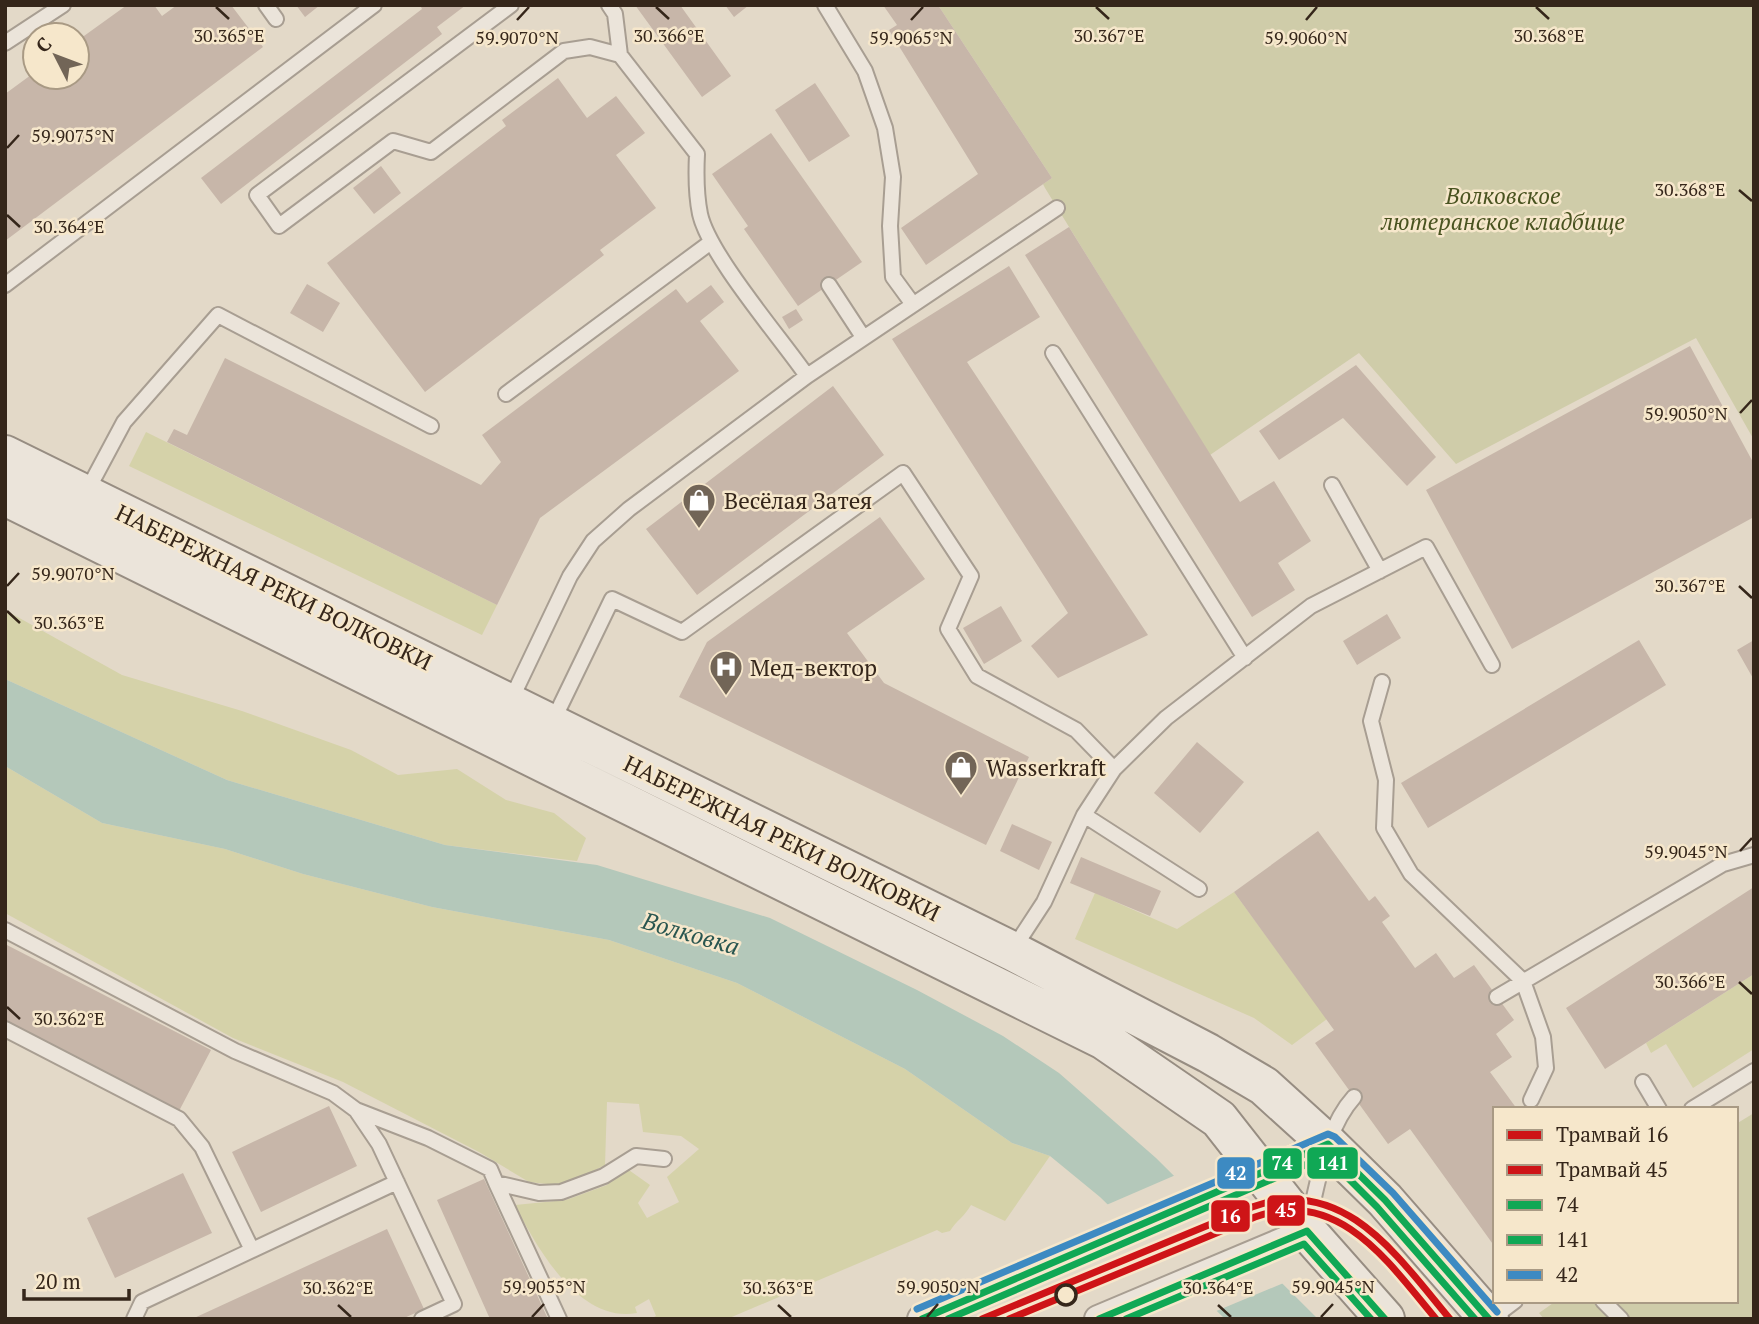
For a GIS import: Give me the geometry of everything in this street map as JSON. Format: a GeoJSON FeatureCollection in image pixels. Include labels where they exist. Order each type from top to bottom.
{"type":"FeatureCollection","features":[{"type":"Feature","properties":{"kind":"street","name":"НАБЕРЕЖНАЯ РЕКИ ВОЛКОВКИ"},"geometry":{"type":"LineString","coordinates":[[5,455],[77,511],[1004,968],[1208,1052],[1264,1086],[1328,1144],[1385,1200],[1490,1319]]}},
{"type":"Feature","properties":{"kind":"street","name":"НАБЕРЕЖНАЯ РЕКИ ВОЛКОВКИ"},"geometry":{"type":"LineString","coordinates":[[5,496],[77,511]]}},
{"type":"Feature","properties":{"kind":"street","name":"НАБЕРЕЖНАЯ РЕКИ ВОЛКОВКИ"},"geometry":{"type":"LineString","coordinates":[[501,720],[551,724],[1004,968],[1219,1119],[1307,1231],[1385,1319]]}},
{"type":"Feature","properties":{"kind":"street"},"geometry":{"type":"LineString","coordinates":[[921,1319],[1208,1198],[1328,1144]]}},
{"type":"Feature","properties":{"kind":"street"},"geometry":{"type":"LineString","coordinates":[[1098,1319],[1307,1231]]}},
{"type":"Feature","properties":{"kind":"lane"},"geometry":{"type":"LineString","coordinates":[[5,43],[63,5]]}},
{"type":"Feature","properties":{"kind":"lane"},"geometry":{"type":"LineString","coordinates":[[266,5],[276,19]]}},
{"type":"Feature","properties":{"kind":"lane"},"geometry":{"type":"LineString","coordinates":[[5,285],[374,5]]}},
{"type":"Feature","properties":{"kind":"lane"},"geometry":{"type":"LineString","coordinates":[[511,5],[257,195],[279,226],[393,141],[431,152],[565,51],[590,47],[620,55]]}},
{"type":"Feature","properties":{"kind":"lane"},"geometry":{"type":"LineString","coordinates":[[608,5],[615,15],[620,55],[697,154],[696,186],[700,216],[711,242],[807,376]]}},
{"type":"Feature","properties":{"kind":"lane"},"geometry":{"type":"LineString","coordinates":[[824,5],[865,71],[885,128],[893,177],[890,226],[893,277],[912,303]]}},
{"type":"Feature","properties":{"kind":"lane"},"geometry":{"type":"LineString","coordinates":[[501,720],[570,576],[593,541],[629,509],[807,376],[1057,208]]}},
{"type":"Feature","properties":{"kind":"lane"},"geometry":{"type":"LineString","coordinates":[[506,394],[711,242]]}},
{"type":"Feature","properties":{"kind":"lane"},"geometry":{"type":"LineString","coordinates":[[829,285],[863,337]]}},
{"type":"Feature","properties":{"kind":"lane"},"geometry":{"type":"LineString","coordinates":[[77,511],[124,422],[218,315],[431,426]]}},
{"type":"Feature","properties":{"kind":"lane"},"geometry":{"type":"LineString","coordinates":[[1053,353],[1245,658]]}},
{"type":"Feature","properties":{"kind":"lane"},"geometry":{"type":"LineString","coordinates":[[551,724],[612,599],[682,632],[903,473],[971,576],[948,629],[977,676],[1076,730],[1114,769]]}},
{"type":"Feature","properties":{"kind":"lane"},"geometry":{"type":"LineString","coordinates":[[1332,485],[1380,571]]}},
{"type":"Feature","properties":{"kind":"lane"},"geometry":{"type":"LineString","coordinates":[[1004,968],[1044,901],[1084,815],[1114,769],[1167,718],[1311,606],[1426,547],[1492,665]]}},
{"type":"Feature","properties":{"kind":"lane"},"geometry":{"type":"LineString","coordinates":[[1382,682],[1371,721],[1386,780],[1384,828],[1411,874],[1524,981],[1543,1037],[1546,1068],[1531,1100]]}},
{"type":"Feature","properties":{"kind":"lane"},"geometry":{"type":"LineString","coordinates":[[1084,815],[1199,889]]}},
{"type":"Feature","properties":{"kind":"lane"},"geometry":{"type":"LineString","coordinates":[[1497,997],[1723,864],[1754,855]]}},
{"type":"Feature","properties":{"kind":"lane"},"geometry":{"type":"LineString","coordinates":[[5,930],[235,1051],[333,1093],[356,1110],[428,1138],[490,1169],[559,1319]]}},
{"type":"Feature","properties":{"kind":"lane"},"geometry":{"type":"LineString","coordinates":[[5,1029],[179,1119],[202,1147],[252,1250]]}},
{"type":"Feature","properties":{"kind":"lane"},"geometry":{"type":"LineString","coordinates":[[1695,1107],[1754,1071]]}},
{"type":"Feature","properties":{"kind":"lane"},"geometry":{"type":"LineString","coordinates":[[1643,1082],[1658,1107]]}},
{"type":"Feature","properties":{"kind":"lane"},"geometry":{"type":"LineString","coordinates":[[1307,1231],[1328,1144],[1344,1108],[1354,1097]]}},
{"type":"Feature","properties":{"kind":"lane"},"geometry":{"type":"LineString","coordinates":[[356,1110],[380,1144],[457,1311],[422,1319]]}},
{"type":"Feature","properties":{"kind":"lane"},"geometry":{"type":"LineString","coordinates":[[496,1183],[539,1193],[561,1192],[604,1176],[636,1156],[664,1159]]}},
{"type":"Feature","properties":{"kind":"lane"},"geometry":{"type":"LineString","coordinates":[[134,1319],[142,1302],[397,1182]]}},
{"type":"Feature","properties":{"kind":"lane"},"geometry":{"type":"LineString","coordinates":[[1490,1319],[1512,1303]]}},
{"type":"Feature","properties":{"kind":"lane"},"geometry":{"type":"LineString","coordinates":[[1605,1303],[1621,1319]]}},
{"type":"Feature","properties":{"kind":"shaded area"},"geometry":{"type":"Polygon","coordinates":[[[146,432],[497,605],[482,635],[129,466],[146,432]]]}},
{"type":"Feature","properties":{"kind":"shaded area"},"geometry":{"type":"Polygon","coordinates":[[[5,610],[122,675],[242,711],[351,750],[398,775],[457,769],[506,800],[554,813],[586,838],[577,861],[445,845],[227,780],[5,679],[5,610]]]}},
{"type":"Feature","properties":{"kind":"shaded area"},"geometry":{"type":"Polygon","coordinates":[[[5,766],[102,823],[225,849],[303,874],[432,907],[609,940],[737,983],[905,1069],[1012,1143],[1050,1156],[1005,1221],[971,1205],[950,1231],[942,1233],[937,1230],[727,1319],[650,1319],[656,1316],[649,1299],[635,1307],[637,1313],[616,1313],[596,1306],[561,1278],[534,1240],[515,1205],[566,1200],[607,1185],[626,1168],[650,1185],[638,1203],[647,1218],[679,1202],[667,1177],[699,1149],[681,1136],[643,1132],[639,1104],[607,1102],[605,1165],[565,1186],[529,1182],[479,1152],[343,1082],[233,1038],[5,913],[5,766]]]}},
{"type":"Feature","properties":{"kind":"shaded area"},"geometry":{"type":"Polygon","coordinates":[[[1234,892],[1327,1019],[1292,1045],[1254,1018],[1075,939],[1095,893],[1177,929],[1234,892]]]}},
{"type":"Feature","properties":{"kind":"shaded area"},"geometry":{"type":"Polygon","coordinates":[[[1754,974],[1754,1049],[1693,1088],[1666,1044],[1651,1053],[1646,1043],[1754,974]]]}},
{"type":"Feature","properties":{"kind":"green space","name":"Волковское лютеранское кладбище"},"geometry":{"type":"Polygon","coordinates":[[[938,5],[1754,5],[1754,440],[1696,338],[1456,464],[1359,353],[1210,455],[1045,188],[1043,184],[1052,178],[938,5]]]}},
{"type":"Feature","properties":{"kind":"green space"},"geometry":{"type":"Polygon","coordinates":[[[1754,1113],[1754,1319],[1544,1319],[1539,1313],[1553,1303],[1738,1303],[1738,1123],[1754,1113]]]}},
{"type":"Feature","properties":{"kind":"water","name":"Волковка"},"geometry":{"type":"Polygon","coordinates":[[[5,679],[227,780],[445,845],[597,865],[770,918],[917,990],[1003,1036],[1059,1073],[1156,1158],[1318,1319],[1225,1319],[1100,1197],[1050,1156],[1012,1143],[905,1069],[737,983],[609,940],[432,907],[303,874],[225,849],[102,823],[5,766],[5,679]]]}},
{"type":"Feature","properties":{"kind":"pier"},"geometry":{"type":"Polygon","coordinates":[[[1178,1174],[1286,1282],[1214,1312],[1104,1206],[1178,1174]]]}},
{"type":"Feature","properties":{"kind":"building"},"geometry":{"type":"Polygon","coordinates":[[[127,5],[154,5],[162,16],[177,5],[231,5],[263,47],[5,241],[5,94],[21,82],[21,91],[91,91],[91,31],[127,5]]]}},
{"type":"Feature","properties":{"kind":"building"},"geometry":{"type":"Polygon","coordinates":[[[296,5],[320,5],[305,17],[296,5]]]}},
{"type":"Feature","properties":{"kind":"building"},"geometry":{"type":"Polygon","coordinates":[[[420,5],[466,5],[437,27],[442,34],[221,204],[201,178],[422,9],[420,5]]]}},
{"type":"Feature","properties":{"kind":"building"},"geometry":{"type":"Polygon","coordinates":[[[635,5],[680,5],[731,76],[702,97],[635,5]]]}},
{"type":"Feature","properties":{"kind":"building"},"geometry":{"type":"Polygon","coordinates":[[[725,5],[749,5],[734,17],[725,5]]]}},
{"type":"Feature","properties":{"kind":"building"},"geometry":{"type":"Polygon","coordinates":[[[883,5],[938,5],[1052,178],[926,265],[901,228],[978,174],[889,30],[897,25],[883,5]]]}},
{"type":"Feature","properties":{"kind":"building"},"geometry":{"type":"Polygon","coordinates":[[[558,78],[587,118],[616,96],[645,133],[616,155],[656,208],[600,250],[604,255],[425,392],[327,263],[506,126],[502,120],[558,78]]]}},
{"type":"Feature","properties":{"kind":"building"},"geometry":{"type":"Polygon","coordinates":[[[815,83],[850,136],[809,162],[775,110],[815,83]]]}},
{"type":"Feature","properties":{"kind":"building"},"geometry":{"type":"Polygon","coordinates":[[[771,133],[862,262],[798,306],[744,229],[748,226],[712,174],[771,133]]]}},
{"type":"Feature","properties":{"kind":"building"},"geometry":{"type":"Polygon","coordinates":[[[381,166],[401,193],[374,214],[353,188],[381,166]]]}},
{"type":"Feature","properties":{"kind":"building"},"geometry":{"type":"Polygon","coordinates":[[[1069,227],[1240,502],[1274,481],[1311,541],[1278,563],[1295,590],[1252,617],[1025,255],[1069,227]]]}},
{"type":"Feature","properties":{"kind":"building"},"geometry":{"type":"Polygon","coordinates":[[[1009,266],[1040,317],[967,362],[1148,635],[1058,678],[1031,646],[1068,613],[892,339],[1009,266]]]}},
{"type":"Feature","properties":{"kind":"building"},"geometry":{"type":"Polygon","coordinates":[[[307,284],[340,303],[323,332],[290,313],[307,284]]]}},
{"type":"Feature","properties":{"kind":"building"},"geometry":{"type":"Polygon","coordinates":[[[711,285],[724,302],[700,321],[739,371],[540,518],[497,605],[167,442],[174,429],[187,435],[225,358],[481,485],[501,462],[482,435],[676,289],[687,303],[711,285]]]}},
{"type":"Feature","properties":{"kind":"building"},"geometry":{"type":"Polygon","coordinates":[[[796,309],[803,320],[789,329],[782,317],[796,309]]]}},
{"type":"Feature","properties":{"kind":"building"},"geometry":{"type":"Polygon","coordinates":[[[1690,346],[1754,464],[1754,517],[1512,649],[1426,490],[1690,346]]]}},
{"type":"Feature","properties":{"kind":"building"},"geometry":{"type":"Polygon","coordinates":[[[1356,365],[1436,457],[1407,486],[1343,418],[1279,460],[1259,431],[1356,365]]]}},
{"type":"Feature","properties":{"kind":"building"},"geometry":{"type":"Polygon","coordinates":[[[833,386],[884,455],[697,595],[646,529],[833,386]]]}},
{"type":"Feature","properties":{"kind":"building"},"geometry":{"type":"Polygon","coordinates":[[[880,517],[925,579],[847,633],[884,683],[1029,757],[986,845],[679,697],[707,642],[880,517]]]}},
{"type":"Feature","properties":{"kind":"building"},"geometry":{"type":"Polygon","coordinates":[[[1001,606],[1022,641],[984,664],[963,628],[1001,606]]]}},
{"type":"Feature","properties":{"kind":"building"},"geometry":{"type":"Polygon","coordinates":[[[1387,614],[1401,638],[1357,665],[1343,641],[1387,614]]]}},
{"type":"Feature","properties":{"kind":"building"},"geometry":{"type":"Polygon","coordinates":[[[1639,640],[1666,685],[1428,828],[1401,783],[1639,640]]]}},
{"type":"Feature","properties":{"kind":"building"},"geometry":{"type":"Polygon","coordinates":[[[1754,640],[1754,680],[1737,650],[1754,640]]]}},
{"type":"Feature","properties":{"kind":"building"},"geometry":{"type":"Polygon","coordinates":[[[1197,742],[1244,782],[1200,833],[1154,793],[1197,742]]]}},
{"type":"Feature","properties":{"kind":"building"},"geometry":{"type":"Polygon","coordinates":[[[1012,824],[1052,842],[1039,870],[1000,851],[1012,824]]]}},
{"type":"Feature","properties":{"kind":"building"},"geometry":{"type":"Polygon","coordinates":[[[1318,831],[1369,901],[1375,896],[1390,916],[1382,922],[1415,968],[1436,953],[1454,978],[1474,965],[1514,1020],[1496,1034],[1512,1057],[1490,1072],[1516,1107],[1493,1107],[1493,1244],[1410,1129],[1388,1144],[1315,1043],[1334,1030],[1234,892],[1318,831]]]}},
{"type":"Feature","properties":{"kind":"building"},"geometry":{"type":"Polygon","coordinates":[[[1081,857],[1161,891],[1150,916],[1070,883],[1081,857]]]}},
{"type":"Feature","properties":{"kind":"building"},"geometry":{"type":"Polygon","coordinates":[[[1754,887],[1754,974],[1605,1069],[1566,1008],[1754,887]]]}},
{"type":"Feature","properties":{"kind":"building"},"geometry":{"type":"Polygon","coordinates":[[[5,944],[211,1050],[179,1111],[5,1021],[5,944]]]}},
{"type":"Feature","properties":{"kind":"building"},"geometry":{"type":"Polygon","coordinates":[[[329,1106],[357,1166],[261,1212],[232,1152],[329,1106]]]}},
{"type":"Feature","properties":{"kind":"building"},"geometry":{"type":"Polygon","coordinates":[[[183,1173],[212,1233],[115,1278],[87,1218],[183,1173]]]}},
{"type":"Feature","properties":{"kind":"building"},"geometry":{"type":"Polygon","coordinates":[[[484,1179],[548,1319],[490,1319],[437,1200],[484,1179]]]}},
{"type":"Feature","properties":{"kind":"building"},"geometry":{"type":"Polygon","coordinates":[[[387,1229],[424,1309],[402,1319],[192,1319],[387,1229]]]}},
{"type":"Feature","properties":{"kind":"tram line","name":"16"},"geometry":{"type":"LineString","coordinates":[[982,1319],[1252,1207],[1285,1200],[1314,1202],[1341,1212],[1366,1227],[1389,1248],[1450,1319]]}},
{"type":"Feature","properties":{"kind":"tram line","name":"45"},"geometry":{"type":"LineString","coordinates":[[1009,1319],[1255,1217],[1285,1210],[1312,1212],[1337,1221],[1359,1236],[1400,1275],[1436,1319]]}},
{"type":"Feature","properties":{"kind":"transit line","name":"42"},"geometry":{"type":"LineString","coordinates":[[917,1309],[1328,1134],[1335,1137],[1393,1193],[1497,1312]]}},
{"type":"Feature","properties":{"kind":"transit line","name":"74"},"geometry":{"type":"LineString","coordinates":[[922,1319],[1328,1144],[1385,1200],[1489,1319]]}},
{"type":"Feature","properties":{"kind":"transit line","name":"141"},"geometry":{"type":"LineString","coordinates":[[948,1319],[1326,1156],[1377,1207],[1475,1319]]}},
{"type":"Feature","properties":{"kind":"transit line","name":"74"},"geometry":{"type":"LineString","coordinates":[[1099,1319],[1307,1231],[1385,1319]]}},
{"type":"Feature","properties":{"kind":"transit line","name":"141"},"geometry":{"type":"LineString","coordinates":[[1126,1319],[1304,1244],[1371,1319]]}},
{"type":"Feature","properties":{"kind":"place","name":"Весёлая Затея"},"geometry":{"type":"Point","coordinates":[699,530]}},
{"type":"Feature","properties":{"kind":"place","name":"Мед-вектор"},"geometry":{"type":"Point","coordinates":[726,697]}},
{"type":"Feature","properties":{"kind":"place","name":"Wasserkraft"},"geometry":{"type":"Point","coordinates":[961,797]}}]}
